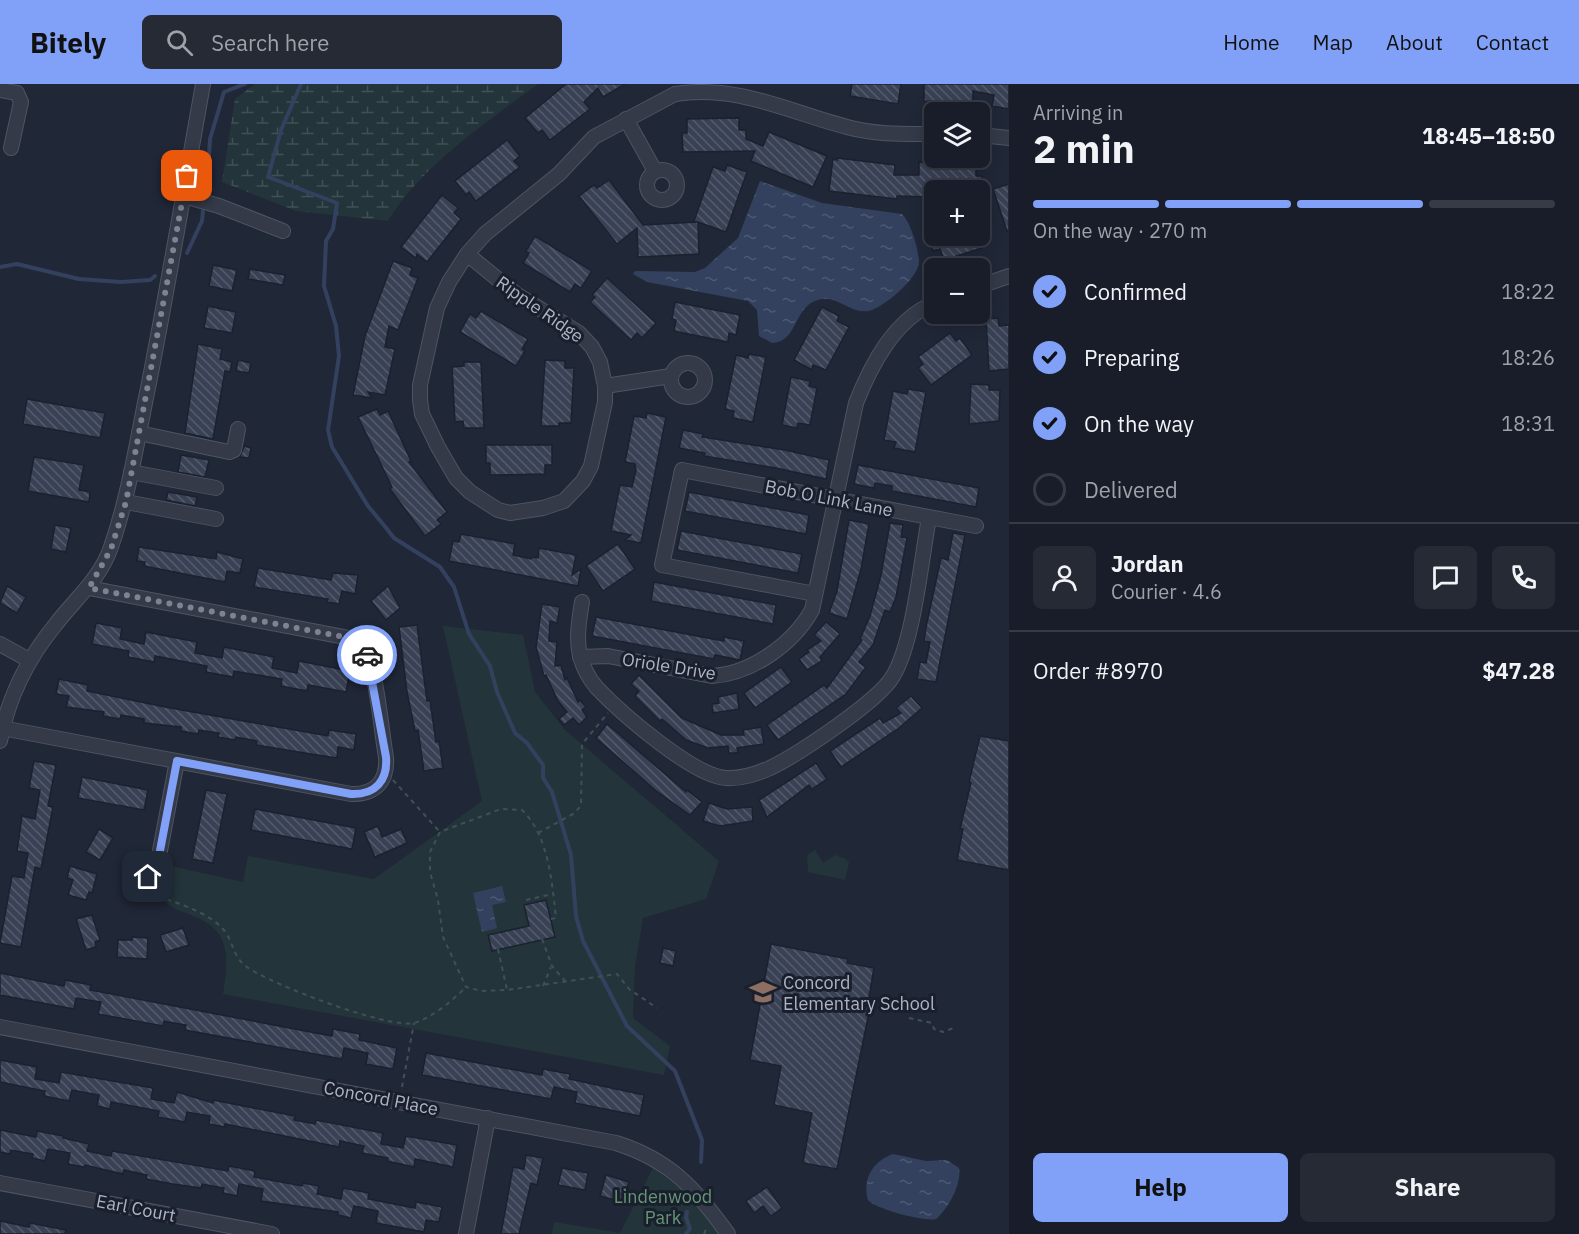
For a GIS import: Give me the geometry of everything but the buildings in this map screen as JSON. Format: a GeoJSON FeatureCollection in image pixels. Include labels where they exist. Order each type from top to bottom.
{"type":"FeatureCollection","features":[{"type":"Feature","properties":{"kind":"street"},"geometry":{"type":"LineString","coordinates":[[89,588],[344,637],[358,642],[363,648],[370,667],[386,757],[385,774],[375,789],[367,793],[351,794],[177,761],[1,735],[29,660],[57,622],[89,588],[111,549],[126,502],[203,84]]}},
{"type":"Feature","properties":{"kind":"street","name":"Ripple Ridge"},"geometry":{"type":"LineString","coordinates":[[467,254],[516,294],[579,333],[592,347],[600,362],[605,386],[605,402],[591,466],[583,481],[564,501],[534,510],[510,513],[498,510],[470,492],[456,477],[422,414],[420,385],[437,309],[449,282],[467,254],[486,234],[559,174],[594,137],[688,86],[723,87],[748,92],[832,123],[867,131],[924,134]]}},
{"type":"Feature","properties":{"kind":"street"},"geometry":{"type":"LineString","coordinates":[[0,90],[18,88],[21,102],[11,148]]}},
{"type":"Feature","properties":{"kind":"street"},"geometry":{"type":"LineString","coordinates":[[626,119],[655,171]]}},
{"type":"Feature","properties":{"kind":"street"},"geometry":{"type":"LineString","coordinates":[[990,136],[1009,138]]}},
{"type":"Feature","properties":{"kind":"street"},"geometry":{"type":"LineString","coordinates":[[184,196],[219,206],[283,231]]}},
{"type":"Feature","properties":{"kind":"street"},"geometry":{"type":"LineString","coordinates":[[990,282],[1009,276]]}},
{"type":"Feature","properties":{"kind":"street","name":"Oriole Drive"},"geometry":{"type":"LineString","coordinates":[[580,657],[608,656],[712,676],[734,673],[747,668],[796,633],[812,610],[856,403],[869,370],[892,337],[924,309]]}},
{"type":"Feature","properties":{"kind":"street"},"geometry":{"type":"LineString","coordinates":[[605,386],[671,376]]}},
{"type":"Feature","properties":{"kind":"street"},"geometry":{"type":"LineString","coordinates":[[139,433],[229,452],[234,450],[237,429]]}},
{"type":"Feature","properties":{"kind":"street","name":"Bob O Link Lane"},"geometry":{"type":"LineString","coordinates":[[815,594],[662,565],[682,470],[834,506],[976,526]]}},
{"type":"Feature","properties":{"kind":"street"},"geometry":{"type":"LineString","coordinates":[[131,472],[216,488]]}},
{"type":"Feature","properties":{"kind":"street"},"geometry":{"type":"LineString","coordinates":[[126,502],[216,519]]}},
{"type":"Feature","properties":{"kind":"street"},"geometry":{"type":"LineString","coordinates":[[582,602],[578,626],[580,657],[591,680],[615,704],[683,760],[702,772],[722,778],[742,777],[771,767],[846,719],[878,694],[894,676],[907,641],[929,518]]}},
{"type":"Feature","properties":{"kind":"street"},"geometry":{"type":"LineString","coordinates":[[0,644],[29,660]]}},
{"type":"Feature","properties":{"kind":"street"},"geometry":{"type":"LineString","coordinates":[[139,888],[159,856],[177,761]]}},
{"type":"Feature","properties":{"kind":"street","name":"Concord Place"},"geometry":{"type":"LineString","coordinates":[[0,1027],[601,1139],[643,1153],[665,1165],[691,1185],[728,1234]]}},
{"type":"Feature","properties":{"kind":"street"},"geometry":{"type":"LineString","coordinates":[[466,1234],[488,1118]]}},
{"type":"Feature","properties":{"kind":"street","name":"Earl Court"},"geometry":{"type":"LineString","coordinates":[[0,1183],[272,1234]]}},
{"type":"Feature","properties":{"kind":"path"},"geometry":{"type":"LineString","coordinates":[[538,833],[573,814],[581,806],[582,744],[615,704]]}},
{"type":"Feature","properties":{"kind":"path"},"geometry":{"type":"LineString","coordinates":[[385,774],[395,781],[440,832]]}},
{"type":"Feature","properties":{"kind":"path"},"geometry":{"type":"LineString","coordinates":[[466,987],[443,937],[436,891],[430,872],[430,852],[440,832],[501,809],[522,810],[538,833],[553,894],[556,918],[551,919]]}},
{"type":"Feature","properties":{"kind":"path"},"geometry":{"type":"LineString","coordinates":[[139,888],[199,913],[215,923],[223,929],[237,959],[261,976],[282,986],[367,1014],[395,1022],[414,1023],[443,1006],[466,987]]}},
{"type":"Feature","properties":{"kind":"path"},"geometry":{"type":"LineString","coordinates":[[526,900],[553,894]]}},
{"type":"Feature","properties":{"kind":"path"},"geometry":{"type":"LineString","coordinates":[[542,939],[552,966],[566,982]]}},
{"type":"Feature","properties":{"kind":"path"},"geometry":{"type":"LineString","coordinates":[[498,949],[507,990]]}},
{"type":"Feature","properties":{"kind":"path"},"geometry":{"type":"LineString","coordinates":[[543,986],[552,966]]}},
{"type":"Feature","properties":{"kind":"path"},"geometry":{"type":"LineString","coordinates":[[466,987],[481,991],[507,990],[611,974],[617,975],[629,988],[657,1008]]}},
{"type":"Feature","properties":{"kind":"path"},"geometry":{"type":"LineString","coordinates":[[909,1018],[932,1023],[934,1029],[943,1032],[956,1026]]}},
{"type":"Feature","properties":{"kind":"path"},"geometry":{"type":"LineString","coordinates":[[402,1087],[414,1023]]}},
{"type":"Feature","properties":{"kind":"path"},"geometry":{"type":"LineString","coordinates":[[704,1234],[706,1229]]}},
{"type":"Feature","properties":{"kind":"green space"},"geometry":{"type":"Polygon","coordinates":[[[255,84],[538,84],[456,146],[418,182],[388,221],[296,211],[222,182],[235,99],[255,84]]]}},
{"type":"Feature","properties":{"kind":"green space"},"geometry":{"type":"Polygon","coordinates":[[[443,626],[523,635],[535,692],[565,730],[719,861],[706,899],[643,918],[635,966],[633,1018],[670,1046],[664,1075],[223,994],[226,960],[222,940],[217,932],[209,924],[174,908],[161,898],[166,865],[243,882],[248,856],[374,879],[482,801],[443,626]]]}},
{"type":"Feature","properties":{"kind":"green space"},"geometry":{"type":"Polygon","coordinates":[[[815,850],[823,863],[835,855],[846,859],[849,863],[845,880],[808,872],[807,855],[815,850]]]}},
{"type":"Feature","properties":{"kind":"green space","name":"Lindenwood Park"},"geometry":{"type":"Polygon","coordinates":[[[653,1168],[689,1195],[719,1234],[552,1234],[554,1222],[620,1233],[653,1168]]]}},
{"type":"Feature","properties":{"kind":"water"},"geometry":{"type":"Polygon","coordinates":[[[760,181],[822,203],[902,214],[916,243],[918,268],[891,299],[868,311],[854,309],[829,299],[815,301],[803,311],[786,337],[772,343],[759,336],[757,310],[748,301],[647,282],[633,274],[635,271],[695,272],[705,268],[738,238],[760,181]]]}},
{"type":"Feature","properties":{"kind":"water"},"geometry":{"type":"Polygon","coordinates":[[[502,886],[506,902],[492,905],[497,928],[482,932],[473,893],[502,886]]]}},
{"type":"Feature","properties":{"kind":"water"},"geometry":{"type":"Polygon","coordinates":[[[893,1154],[926,1161],[947,1160],[959,1168],[953,1196],[936,1219],[922,1219],[900,1214],[872,1204],[868,1200],[867,1185],[871,1172],[880,1161],[893,1154]]]}},
{"type":"Feature","properties":{"kind":"waterway"},"geometry":{"type":"LineString","coordinates":[[207,190],[210,139],[224,92],[245,84]]}},
{"type":"Feature","properties":{"kind":"waterway"},"geometry":{"type":"LineString","coordinates":[[301,84],[281,130],[268,177],[337,203],[333,229],[326,241],[324,286],[336,326],[339,356],[328,430],[332,447],[368,506],[394,538],[440,567],[454,587],[469,634],[490,666],[497,692],[515,733],[527,743],[543,765],[543,778],[552,792],[571,855],[576,916],[583,941],[627,1026],[675,1071],[702,1140],[701,1162]]}},
{"type":"Feature","properties":{"kind":"waterway"},"geometry":{"type":"LineString","coordinates":[[187,253],[202,221],[203,211]]}},
{"type":"Feature","properties":{"kind":"waterway"},"geometry":{"type":"LineString","coordinates":[[0,267],[17,264],[79,279],[121,282],[150,280],[155,276]]}},
{"type":"Feature","properties":{"kind":"waterway"},"geometry":{"type":"LineString","coordinates":[[686,1234],[690,1229],[686,1217],[687,1212]]}},
{"type":"Feature","properties":{"kind":"way so far"},"geometry":{"type":"LineString","coordinates":[[187,176],[126,502],[111,549],[89,588],[344,637],[358,642],[367,655]]}},
{"type":"Feature","properties":{"kind":"place","name":"Concord Elementary School"},"geometry":{"type":"Point","coordinates":[763,992]}},
{"type":"Feature","properties":{"kind":"route"},"geometry":{"type":"LineString","coordinates":[[148,877],[159,856],[177,761],[351,794],[367,793],[381,784],[387,765],[367,655]]}}]}
